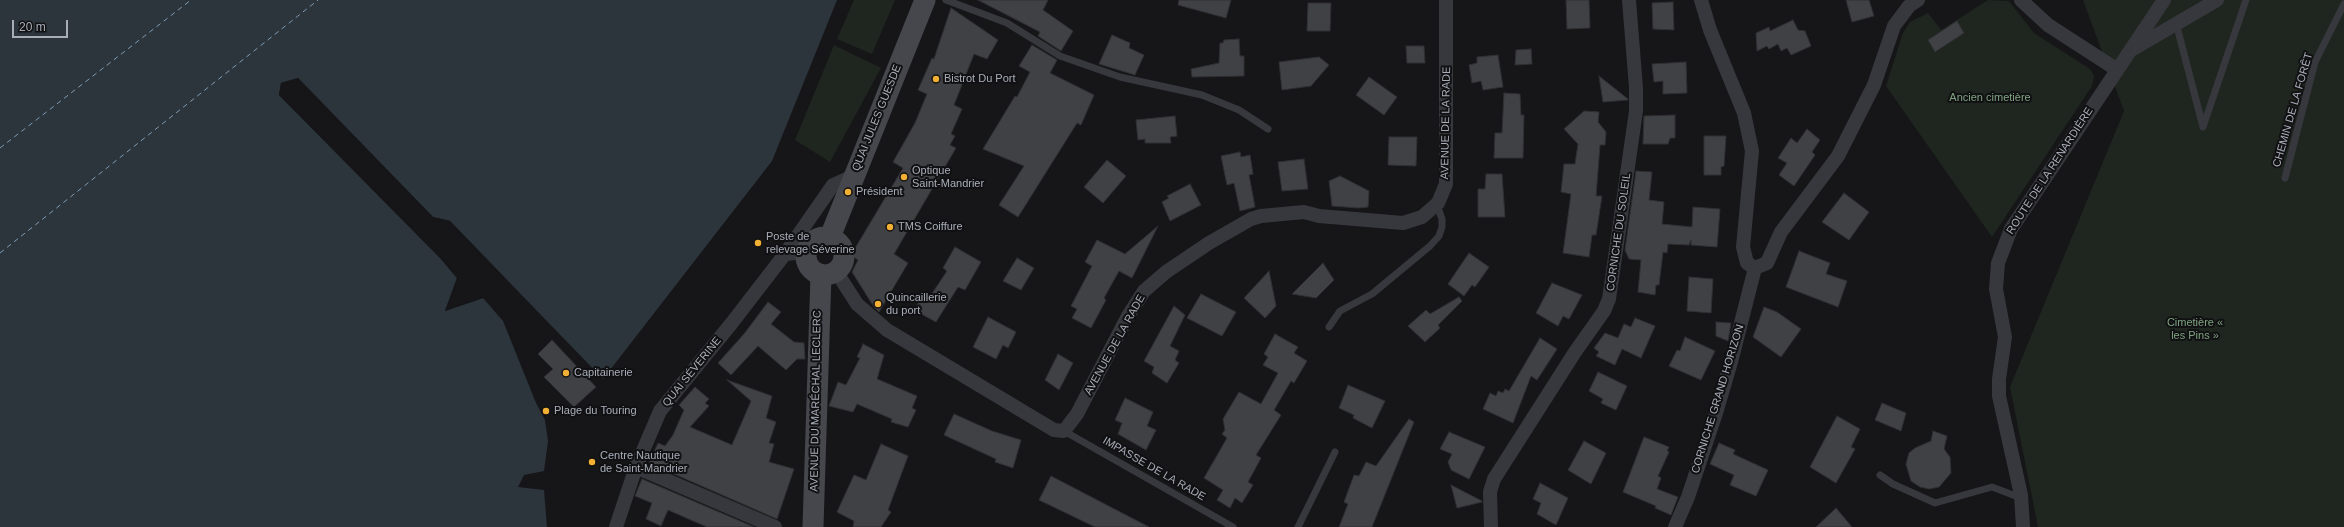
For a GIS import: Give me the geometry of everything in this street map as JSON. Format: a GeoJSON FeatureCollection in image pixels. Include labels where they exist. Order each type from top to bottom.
{"type":"FeatureCollection","features":[{"type":"Feature","properties":{"kind":"main road","name":"QUAI JULES GUESDE"},"geometry":{"type":"LineString","coordinates":[[830,237],[925,0]]}},
{"type":"Feature","properties":{"kind":"main road"},"geometry":{"type":"LineString","coordinates":[[830,237],[840,244],[844,256],[843,261],[836,271],[821,274],[810,269],[806,252],[808,246],[817,238],[830,237]]}},
{"type":"Feature","properties":{"kind":"main road","name":"AVENUE DU MARÉCHAL LECLERC"},"geometry":{"type":"LineString","coordinates":[[813,527],[821,274]]}},
{"type":"Feature","properties":{"kind":"street","name":"AVENUE DE LA RADE"},"geometry":{"type":"LineString","coordinates":[[1064,431],[1077,414],[1128,316],[1144,291],[1166,272],[1209,243],[1251,219],[1261,216],[1304,212],[1318,216],[1403,223],[1422,217],[1437,205],[1446,184],[1446,0]]}},
{"type":"Feature","properties":{"kind":"street","name":"CORNICHE DU SOLEIL"},"geometry":{"type":"LineString","coordinates":[[1490,527],[1490,492],[1494,479],[1574,352],[1604,311],[1609,299],[1636,111],[1636,88],[1629,0]]}},
{"type":"Feature","properties":{"kind":"street"},"geometry":{"type":"LineString","coordinates":[[1701,0],[1710,30],[1744,113],[1752,151],[1743,247],[1747,263],[1755,268],[1767,263],[1781,232],[1838,156],[1874,85],[1894,26],[1909,6],[1918,0]]}},
{"type":"Feature","properties":{"kind":"street"},"geometry":{"type":"LineString","coordinates":[[2021,0],[2048,25],[2116,70]]}},
{"type":"Feature","properties":{"kind":"street","name":"ROUTE DE LA RENARDIÈRE"},"geometry":{"type":"LineString","coordinates":[[2023,527],[2021,498],[1999,396],[1999,379],[2005,338],[1996,289],[1998,263],[2011,230],[2164,0]]}},
{"type":"Feature","properties":{"kind":"street"},"geometry":{"type":"LineString","coordinates":[[2129,52],[2217,0]]}},
{"type":"Feature","properties":{"kind":"street","name":"QUAI SÉVERINE"},"geometry":{"type":"LineString","coordinates":[[616,527],[636,467],[660,410],[731,324],[785,254],[833,185],[855,175]]}},
{"type":"Feature","properties":{"kind":"street"},"geometry":{"type":"LineString","coordinates":[[785,254],[806,252]]}},
{"type":"Feature","properties":{"kind":"street","name":"CORNICHE GRAND HORIZON"},"geometry":{"type":"LineString","coordinates":[[1675,527],[1688,497],[1732,362],[1755,268]]}},
{"type":"Feature","properties":{"kind":"street"},"geometry":{"type":"LineString","coordinates":[[841,279],[857,304],[887,330],[1054,430],[1064,431]]}},
{"type":"Feature","properties":{"kind":"street"},"geometry":{"type":"LineString","coordinates":[[636,467],[775,527]]}},
{"type":"Feature","properties":{"kind":"lane"},"geometry":{"type":"LineString","coordinates":[[946,0],[1007,23],[1060,56],[1120,77],[1202,95],[1239,110],[1268,129]]}},
{"type":"Feature","properties":{"kind":"lane"},"geometry":{"type":"LineString","coordinates":[[2176,23],[2203,127],[2246,0]]}},
{"type":"Feature","properties":{"kind":"lane","name":"CHEMIN DE LA FORÊT"},"geometry":{"type":"LineString","coordinates":[[2285,178],[2316,62],[2344,4]]}},
{"type":"Feature","properties":{"kind":"lane"},"geometry":{"type":"LineString","coordinates":[[1329,327],[1340,311],[1372,294],[1430,246],[1439,236],[1442,226],[1442,219],[1437,205]]}},
{"type":"Feature","properties":{"kind":"lane","name":"IMPASSE DE LA RADE"},"geometry":{"type":"LineString","coordinates":[[1064,431],[1233,527]]}},
{"type":"Feature","properties":{"kind":"lane"},"geometry":{"type":"LineString","coordinates":[[1298,527],[1335,452]]}},
{"type":"Feature","properties":{"kind":"lane"},"geometry":{"type":"LineString","coordinates":[[1880,475],[1893,484],[1935,503],[1992,487],[2021,498]]}},
{"type":"Feature","properties":{"kind":"green space"},"geometry":{"type":"Polygon","coordinates":[[[854,0],[895,0],[872,54],[837,39],[854,0]]]}},
{"type":"Feature","properties":{"kind":"green space","name":"Ancien cimetière"},"geometry":{"type":"Polygon","coordinates":[[[1988,0],[2009,1],[2034,33],[2090,69],[2094,76],[2092,86],[1992,237],[1886,86],[1903,33],[1910,22],[1928,13],[1941,30],[1988,0]]]}},
{"type":"Feature","properties":{"kind":"green space","name":"Cimetière « les Pins »"},"geometry":{"type":"Polygon","coordinates":[[[2083,0],[2344,0],[2344,527],[2038,527],[2010,387],[2124,111],[2083,0]]]}},
{"type":"Feature","properties":{"kind":"green space"},"geometry":{"type":"Polygon","coordinates":[[[834,45],[881,68],[830,162],[795,140],[834,45]]]}},
{"type":"Feature","properties":{"kind":"shaded area"},"geometry":{"type":"Polygon","coordinates":[[[0,0],[837,0],[772,161],[603,379],[450,221],[433,217],[298,78],[281,83],[279,95],[441,259],[457,278],[445,311],[483,298],[503,321],[536,403],[545,420],[548,441],[544,471],[524,475],[518,487],[544,490],[547,527],[0,527],[0,0]]]}},
{"type":"Feature","properties":{"kind":"pier"},"geometry":{"type":"Polygon","coordinates":[[[298,78],[433,217],[450,221],[504,277],[503,278],[449,223],[432,218],[297,81],[283,85],[281,94],[442,257],[459,277],[448,308],[484,297],[483,298],[445,311],[457,278],[441,259],[279,95],[281,83],[298,78]]]}},
{"type":"Feature","properties":{"kind":"building"},"geometry":{"type":"Polygon","coordinates":[[[978,0],[1048,0],[1043,10],[1073,31],[1061,51],[1038,36],[1040,32],[978,0]]]}},
{"type":"Feature","properties":{"kind":"building"},"geometry":{"type":"Polygon","coordinates":[[[1179,0],[1231,0],[1226,18],[1178,5],[1179,0]]]}},
{"type":"Feature","properties":{"kind":"building"},"geometry":{"type":"Polygon","coordinates":[[[1566,0],[1589,0],[1590,28],[1567,29],[1566,0]]]}},
{"type":"Feature","properties":{"kind":"building"},"geometry":{"type":"Polygon","coordinates":[[[1846,0],[1869,0],[1874,16],[1852,22],[1846,0]]]}},
{"type":"Feature","properties":{"kind":"building"},"geometry":{"type":"Polygon","coordinates":[[[1673,2],[1674,30],[1653,29],[1652,3],[1673,2]]]}},
{"type":"Feature","properties":{"kind":"building"},"geometry":{"type":"Polygon","coordinates":[[[1308,3],[1331,3],[1330,31],[1307,31],[1308,3]]]}},
{"type":"Feature","properties":{"kind":"building"},"geometry":{"type":"Polygon","coordinates":[[[951,8],[998,40],[987,59],[974,54],[954,105],[962,109],[951,134],[955,136],[950,145],[956,148],[894,254],[908,263],[879,312],[874,307],[852,272],[858,260],[851,255],[903,168],[893,162],[915,123],[927,94],[918,90],[932,58],[934,59],[951,8]]]}},
{"type":"Feature","properties":{"kind":"building"},"geometry":{"type":"Polygon","coordinates":[[[1793,20],[1798,30],[1805,31],[1811,46],[1791,55],[1787,48],[1781,51],[1778,44],[1769,49],[1767,46],[1757,51],[1756,33],[1769,27],[1770,31],[1793,20]]]}},
{"type":"Feature","properties":{"kind":"building"},"geometry":{"type":"Polygon","coordinates":[[[1957,21],[1964,33],[1935,52],[1928,40],[1957,21]]]}},
{"type":"Feature","properties":{"kind":"building"},"geometry":{"type":"Polygon","coordinates":[[[1112,35],[1130,43],[1129,48],[1144,55],[1135,75],[1099,64],[1112,35]]]}},
{"type":"Feature","properties":{"kind":"building"},"geometry":{"type":"Polygon","coordinates":[[[1239,39],[1240,56],[1244,56],[1244,76],[1192,77],[1191,69],[1219,63],[1220,43],[1223,43],[1224,40],[1239,39]]]}},
{"type":"Feature","properties":{"kind":"building"},"geometry":{"type":"Polygon","coordinates":[[[1032,45],[1057,60],[1050,73],[1094,95],[1081,125],[1077,123],[1018,217],[999,205],[1024,166],[983,149],[1015,96],[1017,97],[1030,72],[1019,66],[1032,45]]]}},
{"type":"Feature","properties":{"kind":"building"},"geometry":{"type":"Polygon","coordinates":[[[1406,46],[1424,46],[1425,63],[1407,63],[1406,46]]]}},
{"type":"Feature","properties":{"kind":"building"},"geometry":{"type":"Polygon","coordinates":[[[1531,49],[1532,64],[1515,65],[1516,50],[1531,49]]]}},
{"type":"Feature","properties":{"kind":"building"},"geometry":{"type":"Polygon","coordinates":[[[1498,55],[1503,87],[1483,90],[1481,81],[1472,83],[1469,65],[1477,63],[1477,57],[1498,55]]]}},
{"type":"Feature","properties":{"kind":"building"},"geometry":{"type":"Polygon","coordinates":[[[1319,57],[1329,65],[1311,86],[1282,90],[1279,62],[1319,57]]]}},
{"type":"Feature","properties":{"kind":"building"},"geometry":{"type":"Polygon","coordinates":[[[1686,62],[1687,93],[1663,94],[1663,81],[1654,82],[1652,64],[1686,62]]]}},
{"type":"Feature","properties":{"kind":"building"},"geometry":{"type":"Polygon","coordinates":[[[1599,76],[1628,99],[1628,100],[1603,102],[1599,76]]]}},
{"type":"Feature","properties":{"kind":"building"},"geometry":{"type":"Polygon","coordinates":[[[1369,77],[1397,97],[1384,115],[1356,95],[1369,77]]]}},
{"type":"Feature","properties":{"kind":"building"},"geometry":{"type":"Polygon","coordinates":[[[1504,93],[1520,94],[1521,115],[1524,115],[1523,158],[1494,158],[1495,133],[1502,133],[1504,93]]]}},
{"type":"Feature","properties":{"kind":"building"},"geometry":{"type":"Polygon","coordinates":[[[1584,111],[1599,112],[1598,122],[1606,132],[1605,145],[1600,145],[1596,196],[1602,196],[1596,235],[1592,235],[1589,257],[1563,253],[1571,194],[1561,192],[1564,164],[1575,164],[1578,144],[1564,129],[1584,111]]]}},
{"type":"Feature","properties":{"kind":"building"},"geometry":{"type":"Polygon","coordinates":[[[1675,115],[1675,138],[1670,138],[1668,144],[1643,144],[1644,116],[1675,115]]]}},
{"type":"Feature","properties":{"kind":"building"},"geometry":{"type":"Polygon","coordinates":[[[1175,116],[1177,136],[1170,137],[1171,143],[1145,143],[1145,139],[1138,140],[1136,120],[1175,116]]]}},
{"type":"Feature","properties":{"kind":"building"},"geometry":{"type":"Polygon","coordinates":[[[1807,129],[1820,140],[1812,152],[1815,155],[1794,186],[1779,175],[1787,163],[1778,158],[1791,138],[1797,143],[1807,129]]]}},
{"type":"Feature","properties":{"kind":"building"},"geometry":{"type":"Polygon","coordinates":[[[1704,136],[1726,136],[1724,166],[1721,167],[1721,175],[1704,175],[1704,136]]]}},
{"type":"Feature","properties":{"kind":"building"},"geometry":{"type":"Polygon","coordinates":[[[1389,137],[1417,137],[1416,166],[1388,165],[1389,137]]]}},
{"type":"Feature","properties":{"kind":"building"},"geometry":{"type":"Polygon","coordinates":[[[1240,152],[1241,157],[1250,155],[1253,174],[1249,175],[1255,207],[1240,211],[1234,183],[1227,185],[1221,156],[1240,152]]]}},
{"type":"Feature","properties":{"kind":"building"},"geometry":{"type":"Polygon","coordinates":[[[1304,159],[1308,189],[1282,191],[1278,162],[1304,159]]]}},
{"type":"Feature","properties":{"kind":"building"},"geometry":{"type":"Polygon","coordinates":[[[1107,160],[1126,176],[1103,203],[1084,187],[1107,160]]]}},
{"type":"Feature","properties":{"kind":"building"},"geometry":{"type":"Polygon","coordinates":[[[1636,171],[1652,172],[1649,200],[1664,202],[1662,224],[1692,227],[1693,207],[1720,209],[1717,247],[1691,245],[1691,240],[1689,245],[1668,244],[1667,253],[1663,252],[1659,285],[1656,285],[1655,295],[1638,292],[1641,260],[1629,259],[1625,250],[1636,171]]]}},
{"type":"Feature","properties":{"kind":"building"},"geometry":{"type":"Polygon","coordinates":[[[1486,174],[1502,174],[1505,217],[1478,217],[1478,189],[1485,189],[1486,174]]]}},
{"type":"Feature","properties":{"kind":"building"},"geometry":{"type":"Polygon","coordinates":[[[1340,176],[1369,191],[1368,207],[1358,208],[1332,206],[1329,181],[1340,176]]]}},
{"type":"Feature","properties":{"kind":"building"},"geometry":{"type":"Polygon","coordinates":[[[1190,184],[1201,205],[1170,221],[1162,202],[1169,198],[1167,196],[1190,184]]]}},
{"type":"Feature","properties":{"kind":"building"},"geometry":{"type":"Polygon","coordinates":[[[1844,193],[1869,212],[1849,240],[1822,222],[1844,193]]]}},
{"type":"Feature","properties":{"kind":"building"},"geometry":{"type":"Polygon","coordinates":[[[1158,226],[1132,278],[1119,271],[1104,298],[1106,300],[1091,328],[1072,318],[1077,309],[1071,306],[1092,266],[1085,262],[1097,240],[1125,254],[1158,226]]]}},
{"type":"Feature","properties":{"kind":"building"},"geometry":{"type":"Polygon","coordinates":[[[955,247],[981,262],[965,290],[958,287],[936,322],[914,310],[925,292],[931,295],[947,271],[943,268],[955,247]]]}},
{"type":"Feature","properties":{"kind":"building"},"geometry":{"type":"Polygon","coordinates":[[[1799,251],[1830,263],[1826,274],[1847,281],[1838,307],[1786,287],[1799,251]]]}},
{"type":"Feature","properties":{"kind":"building"},"geometry":{"type":"Polygon","coordinates":[[[1469,253],[1489,267],[1475,287],[1472,285],[1464,296],[1448,284],[1469,253]]]}},
{"type":"Feature","properties":{"kind":"building"},"geometry":{"type":"Polygon","coordinates":[[[1017,258],[1034,268],[1021,290],[1003,281],[1017,258]]]}},
{"type":"Feature","properties":{"kind":"building"},"geometry":{"type":"Polygon","coordinates":[[[1323,263],[1334,280],[1316,298],[1292,294],[1323,263]]]}},
{"type":"Feature","properties":{"kind":"building"},"geometry":{"type":"Polygon","coordinates":[[[1269,271],[1276,306],[1265,318],[1244,298],[1269,271]]]}},
{"type":"Feature","properties":{"kind":"building"},"geometry":{"type":"Polygon","coordinates":[[[1689,277],[1713,279],[1711,313],[1687,311],[1689,277]]]}},
{"type":"Feature","properties":{"kind":"building"},"geometry":{"type":"Polygon","coordinates":[[[1552,283],[1582,295],[1569,319],[1563,316],[1558,326],[1536,313],[1552,283]]]}},
{"type":"Feature","properties":{"kind":"building"},"geometry":{"type":"Polygon","coordinates":[[[1201,294],[1236,312],[1222,336],[1187,318],[1201,294]]]}},
{"type":"Feature","properties":{"kind":"building"},"geometry":{"type":"Polygon","coordinates":[[[1459,297],[1462,301],[1438,325],[1440,328],[1425,342],[1408,326],[1426,310],[1430,314],[1459,297]]]}},
{"type":"Feature","properties":{"kind":"building"},"geometry":{"type":"Polygon","coordinates":[[[768,302],[781,312],[771,324],[794,342],[804,343],[805,359],[797,359],[786,370],[758,346],[731,375],[718,363],[744,334],[768,302]]]}},
{"type":"Feature","properties":{"kind":"building"},"geometry":{"type":"Polygon","coordinates":[[[1174,306],[1185,315],[1170,346],[1179,351],[1175,360],[1179,363],[1167,383],[1152,373],[1154,367],[1144,361],[1174,306]]]}},
{"type":"Feature","properties":{"kind":"building"},"geometry":{"type":"Polygon","coordinates":[[[1764,307],[1777,312],[1801,329],[1781,357],[1753,337],[1764,307]]]}},
{"type":"Feature","properties":{"kind":"building"},"geometry":{"type":"Polygon","coordinates":[[[988,317],[1016,332],[1008,348],[1003,345],[996,359],[973,347],[988,317]]]}},
{"type":"Feature","properties":{"kind":"building"},"geometry":{"type":"Polygon","coordinates":[[[1635,318],[1655,326],[1641,358],[1622,349],[1615,365],[1596,356],[1599,352],[1594,348],[1605,333],[1618,338],[1624,324],[1631,327],[1635,318]]]}},
{"type":"Feature","properties":{"kind":"building"},"geometry":{"type":"Polygon","coordinates":[[[1716,322],[1731,323],[1728,341],[1716,336],[1716,322]]]}},
{"type":"Feature","properties":{"kind":"building"},"geometry":{"type":"Polygon","coordinates":[[[1275,334],[1298,347],[1294,353],[1307,361],[1294,383],[1291,381],[1274,410],[1281,415],[1256,455],[1261,458],[1248,482],[1253,485],[1242,503],[1235,498],[1230,508],[1217,500],[1223,490],[1204,478],[1227,438],[1222,434],[1225,430],[1223,419],[1239,392],[1261,404],[1278,373],[1263,365],[1268,357],[1264,354],[1275,334]]]}},
{"type":"Feature","properties":{"kind":"building"},"geometry":{"type":"Polygon","coordinates":[[[1685,337],[1715,351],[1701,380],[1669,366],[1677,350],[1680,351],[1685,337]]]}},
{"type":"Feature","properties":{"kind":"building"},"geometry":{"type":"Polygon","coordinates":[[[1540,338],[1557,349],[1537,380],[1531,376],[1513,423],[1483,409],[1490,393],[1496,396],[1498,391],[1503,393],[1505,389],[1509,391],[1540,338]]]}},
{"type":"Feature","properties":{"kind":"building","name":"Capitainerie"},"geometry":{"type":"Polygon","coordinates":[[[552,340],[596,387],[574,407],[544,377],[553,369],[538,354],[552,340]]]}},
{"type":"Feature","properties":{"kind":"building"},"geometry":{"type":"Polygon","coordinates":[[[863,344],[884,355],[877,379],[917,396],[912,408],[916,410],[908,427],[891,422],[892,419],[857,404],[853,412],[829,406],[838,382],[846,385],[860,358],[857,357],[863,344]]]}},
{"type":"Feature","properties":{"kind":"building"},"geometry":{"type":"Polygon","coordinates":[[[1058,354],[1073,363],[1059,390],[1045,380],[1058,354]]]}},
{"type":"Feature","properties":{"kind":"building"},"geometry":{"type":"Polygon","coordinates":[[[1598,372],[1627,386],[1616,410],[1601,403],[1603,399],[1589,391],[1598,372]]]}},
{"type":"Feature","properties":{"kind":"building"},"geometry":{"type":"Polygon","coordinates":[[[727,380],[772,396],[766,418],[776,422],[769,443],[774,444],[769,462],[794,469],[777,519],[649,463],[658,443],[665,446],[673,435],[684,410],[679,405],[695,387],[709,399],[705,403],[709,406],[690,427],[732,445],[751,401],[727,380]]]}},
{"type":"Feature","properties":{"kind":"building"},"geometry":{"type":"Polygon","coordinates":[[[1348,385],[1385,401],[1372,428],[1353,418],[1354,415],[1339,408],[1348,385]]]}},
{"type":"Feature","properties":{"kind":"building"},"geometry":{"type":"Polygon","coordinates":[[[1125,398],[1153,412],[1147,426],[1156,430],[1146,450],[1118,434],[1122,423],[1115,420],[1125,398]]]}},
{"type":"Feature","properties":{"kind":"building"},"geometry":{"type":"Polygon","coordinates":[[[1882,403],[1906,413],[1901,431],[1875,420],[1882,403]]]}},
{"type":"Feature","properties":{"kind":"building"},"geometry":{"type":"Polygon","coordinates":[[[954,414],[992,431],[1021,440],[1013,468],[995,462],[996,459],[944,435],[954,414]]]}},
{"type":"Feature","properties":{"kind":"building"},"geometry":{"type":"Polygon","coordinates":[[[1837,416],[1860,429],[1851,447],[1855,449],[1836,483],[1810,467],[1837,416]]]}},
{"type":"Feature","properties":{"kind":"building"},"geometry":{"type":"Polygon","coordinates":[[[1409,419],[1414,422],[1372,527],[1339,527],[1348,504],[1344,502],[1354,475],[1359,476],[1366,462],[1376,466],[1409,419]]]}},
{"type":"Feature","properties":{"kind":"building"},"geometry":{"type":"Polygon","coordinates":[[[1933,431],[1947,436],[1944,449],[1950,457],[1951,473],[1939,487],[1929,489],[1920,487],[1911,481],[1906,464],[1909,453],[1915,448],[1931,441],[1933,431]]]}},
{"type":"Feature","properties":{"kind":"building"},"geometry":{"type":"Polygon","coordinates":[[[1449,432],[1485,447],[1469,479],[1451,470],[1448,462],[1452,454],[1440,449],[1449,432]]]}},
{"type":"Feature","properties":{"kind":"building"},"geometry":{"type":"Polygon","coordinates":[[[1644,437],[1669,447],[1667,451],[1669,452],[1658,476],[1661,478],[1657,489],[1678,497],[1671,515],[1655,508],[1656,506],[1623,492],[1644,437]]]}},
{"type":"Feature","properties":{"kind":"building"},"geometry":{"type":"Polygon","coordinates":[[[1584,441],[1606,453],[1591,484],[1568,470],[1584,441]]]}},
{"type":"Feature","properties":{"kind":"building"},"geometry":{"type":"Polygon","coordinates":[[[1719,443],[1735,450],[1733,454],[1768,470],[1756,496],[1730,485],[1734,475],[1710,464],[1719,443]]]}},
{"type":"Feature","properties":{"kind":"building"},"geometry":{"type":"Polygon","coordinates":[[[881,444],[908,456],[888,510],[891,512],[881,527],[853,527],[854,521],[837,512],[854,475],[866,480],[881,444]]]}},
{"type":"Feature","properties":{"kind":"building"},"geometry":{"type":"Polygon","coordinates":[[[1051,476],[1149,527],[1095,527],[1039,500],[1051,476]]]}},
{"type":"Feature","properties":{"kind":"building"},"geometry":{"type":"Polygon","coordinates":[[[642,479],[754,527],[707,527],[668,510],[661,526],[646,519],[652,503],[635,496],[642,479]]]}},
{"type":"Feature","properties":{"kind":"building"},"geometry":{"type":"Polygon","coordinates":[[[1540,483],[1568,498],[1556,525],[1537,514],[1541,503],[1533,499],[1540,483]]]}},
{"type":"Feature","properties":{"kind":"building"},"geometry":{"type":"Polygon","coordinates":[[[1451,485],[1482,501],[1482,502],[1457,508],[1451,485]]]}},
{"type":"Feature","properties":{"kind":"building"},"geometry":{"type":"Polygon","coordinates":[[[1836,508],[1852,527],[1816,527],[1836,508]]]}},
{"type":"Feature","properties":{"kind":"ferry route"},"geometry":{"type":"LineString","coordinates":[[0,148],[191,0]]}},
{"type":"Feature","properties":{"kind":"ferry route"},"geometry":{"type":"LineString","coordinates":[[0,253],[318,0]]}},
{"type":"Feature","properties":{"kind":"place","name":"Bistrot Du Port"},"geometry":{"type":"Point","coordinates":[936,79]}},
{"type":"Feature","properties":{"kind":"place","name":"Optique Saint-Mandrier"},"geometry":{"type":"Point","coordinates":[904,177]}},
{"type":"Feature","properties":{"kind":"place","name":"Président"},"geometry":{"type":"Point","coordinates":[848,192]}},
{"type":"Feature","properties":{"kind":"place","name":"TMS Coiffure"},"geometry":{"type":"Point","coordinates":[890,227]}},
{"type":"Feature","properties":{"kind":"place","name":"Poste de relevage Séverine"},"geometry":{"type":"Point","coordinates":[758,243]}},
{"type":"Feature","properties":{"kind":"place","name":"Quincaillerie du port"},"geometry":{"type":"Point","coordinates":[878,304]}},
{"type":"Feature","properties":{"kind":"place","name":"Capitainerie"},"geometry":{"type":"Point","coordinates":[566,373]}},
{"type":"Feature","properties":{"kind":"place","name":"Plage du Touring"},"geometry":{"type":"Point","coordinates":[546,411]}},
{"type":"Feature","properties":{"kind":"place","name":"Centre Nautique de Saint-Mandrier"},"geometry":{"type":"Point","coordinates":[592,462]}}]}
